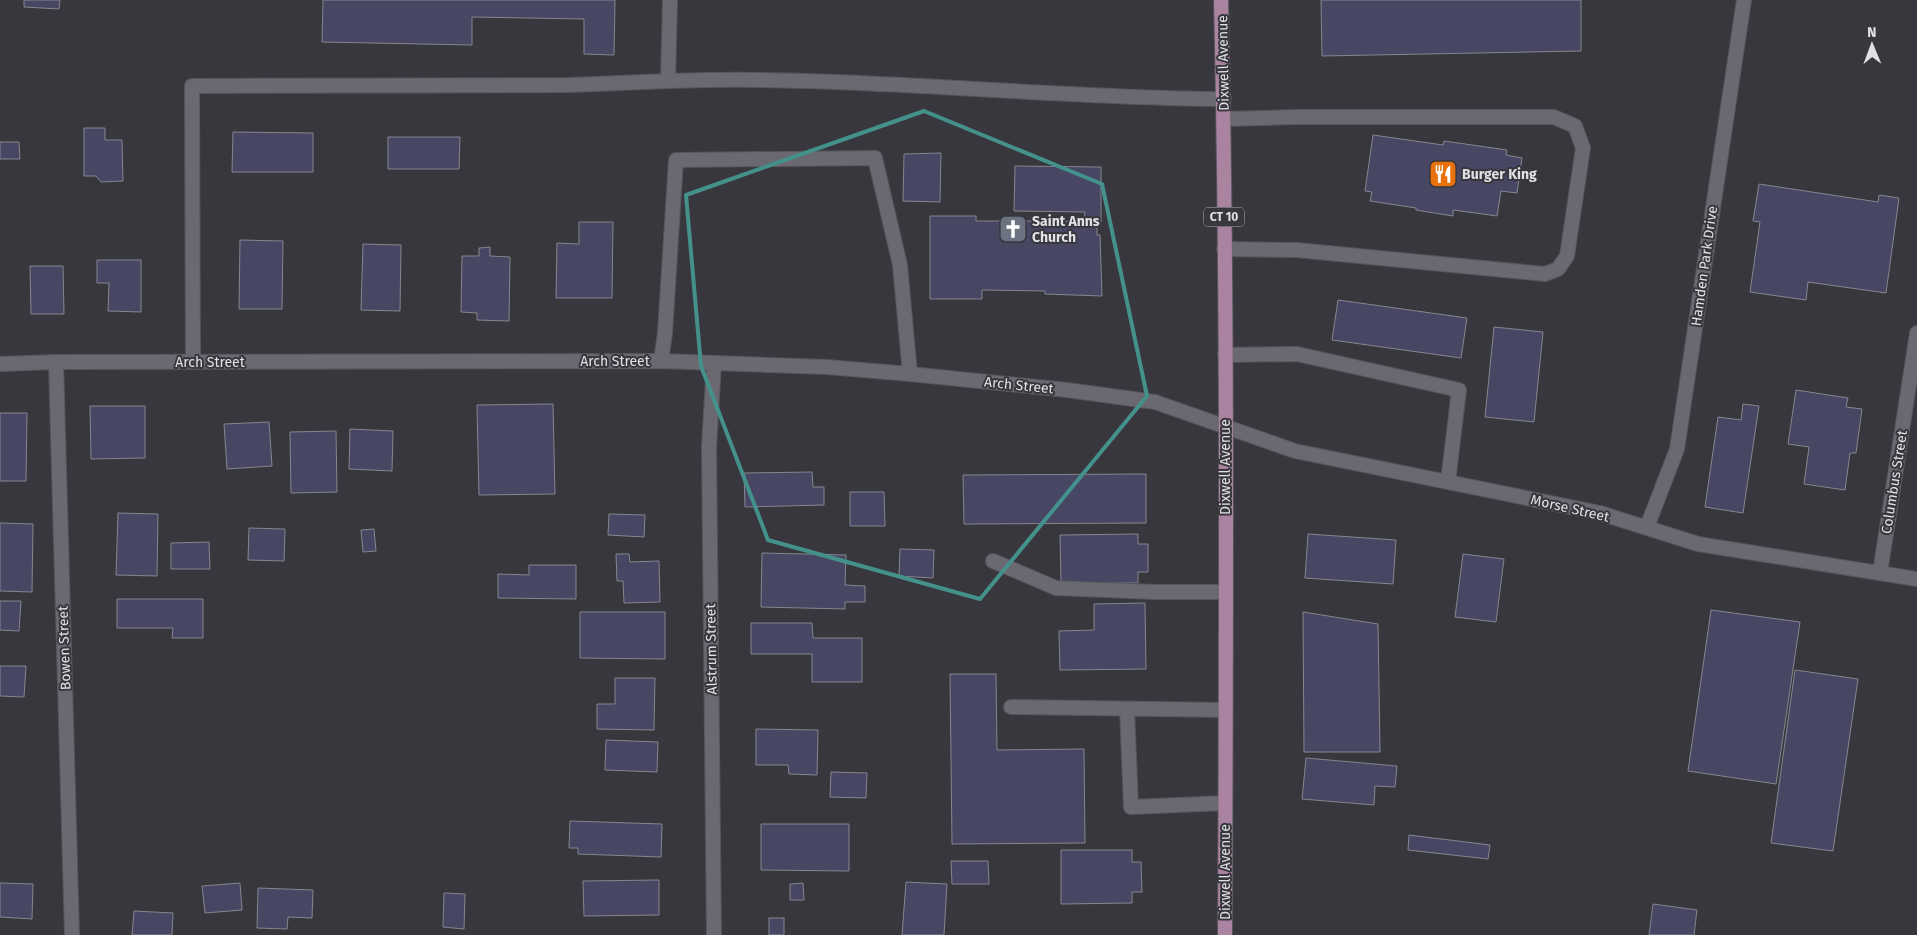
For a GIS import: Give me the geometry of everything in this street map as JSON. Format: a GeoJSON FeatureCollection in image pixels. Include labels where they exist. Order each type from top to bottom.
{"type":"FeatureCollection","features":[{"type":"Feature","properties":{"kind":"main road"},"geometry":{"type":"LineString","coordinates":[[668,81],[670,0]]}},
{"type":"Feature","properties":{"kind":"main road","name":"Dixwell Avenue"},"geometry":{"type":"LineString","coordinates":[[1221,0],[1224,99],[1225,935]]}},
{"type":"Feature","properties":{"kind":"main road","name":"Hamden Park Drive"},"geometry":{"type":"LineString","coordinates":[[1647,527],[1677,449],[1744,0]]}},
{"type":"Feature","properties":{"kind":"main road"},"geometry":{"type":"LineString","coordinates":[[193,362],[192,86],[560,85],[762,80],[842,82],[1151,98],[1224,99]]}},
{"type":"Feature","properties":{"kind":"main road"},"geometry":{"type":"LineString","coordinates":[[1224,118],[1554,117],[1575,126],[1583,148],[1567,256],[1558,270],[1545,274],[1297,250],[1224,249]]}},
{"type":"Feature","properties":{"kind":"main road"},"geometry":{"type":"LineString","coordinates":[[661,361],[665,333],[676,160],[875,158],[900,265],[910,374]]}},
{"type":"Feature","properties":{"kind":"main road","name":"Columbus Street"},"geometry":{"type":"LineString","coordinates":[[1880,573],[1917,333]]}},
{"type":"Feature","properties":{"kind":"main road"},"geometry":{"type":"LineString","coordinates":[[1225,355],[1297,354],[1459,390],[1448,482]]}},
{"type":"Feature","properties":{"kind":"main road","name":"Arch Street"},"geometry":{"type":"LineString","coordinates":[[0,364],[56,362],[661,361],[827,367],[1067,390],[1155,402],[1225,425]]}},
{"type":"Feature","properties":{"kind":"main road","name":"Bowen Street"},"geometry":{"type":"LineString","coordinates":[[56,362],[72,935]]}},
{"type":"Feature","properties":{"kind":"main road","name":"Alstrum Street"},"geometry":{"type":"LineString","coordinates":[[714,363],[709,447],[714,935]]}},
{"type":"Feature","properties":{"kind":"main road","name":"Morse Street"},"geometry":{"type":"LineString","coordinates":[[1225,425],[1295,451],[1600,513],[1698,544],[1917,579]]}},
{"type":"Feature","properties":{"kind":"main road"},"geometry":{"type":"LineString","coordinates":[[993,561],[1056,588],[1155,592],[1225,592]]}},
{"type":"Feature","properties":{"kind":"main road"},"geometry":{"type":"LineString","coordinates":[[1012,707],[1225,710]]}},
{"type":"Feature","properties":{"kind":"main road"},"geometry":{"type":"LineString","coordinates":[[1127,709],[1131,807],[1225,804]]}},
{"type":"Feature","properties":{"kind":"highlighted area"},"geometry":{"type":"Polygon","coordinates":[[[924,111],[1102,184],[1147,396],[980,599],[768,540],[701,366],[686,195],[924,111]]]}},
{"type":"Feature","properties":{"kind":"building"},"geometry":{"type":"Polygon","coordinates":[[[24,0],[60,0],[59,9],[24,7],[24,0]]]}},
{"type":"Feature","properties":{"kind":"building"},"geometry":{"type":"Polygon","coordinates":[[[323,0],[615,0],[614,55],[584,54],[584,19],[472,17],[472,45],[322,42],[323,0]]]}},
{"type":"Feature","properties":{"kind":"building"},"geometry":{"type":"Polygon","coordinates":[[[1321,0],[1581,0],[1581,51],[1322,56],[1321,0]]]}},
{"type":"Feature","properties":{"kind":"building"},"geometry":{"type":"Polygon","coordinates":[[[84,128],[105,128],[105,140],[122,140],[123,181],[101,182],[96,176],[84,176],[84,128]]]}},
{"type":"Feature","properties":{"kind":"building"},"geometry":{"type":"Polygon","coordinates":[[[233,132],[313,133],[313,172],[232,172],[233,132]]]}},
{"type":"Feature","properties":{"kind":"building","name":"Burger King"},"geometry":{"type":"Polygon","coordinates":[[[1373,135],[1443,145],[1444,141],[1507,150],[1506,155],[1522,158],[1517,193],[1501,191],[1497,216],[1453,210],[1453,216],[1370,201],[1372,192],[1365,191],[1373,135]]]}},
{"type":"Feature","properties":{"kind":"building"},"geometry":{"type":"Polygon","coordinates":[[[388,137],[460,137],[459,169],[388,169],[388,137]]]}},
{"type":"Feature","properties":{"kind":"building"},"geometry":{"type":"Polygon","coordinates":[[[0,142],[19,142],[20,159],[0,159],[0,142]]]}},
{"type":"Feature","properties":{"kind":"building"},"geometry":{"type":"Polygon","coordinates":[[[941,153],[940,202],[903,201],[904,154],[941,153]]]}},
{"type":"Feature","properties":{"kind":"building","name":"Saint Anns Church"},"geometry":{"type":"Polygon","coordinates":[[[1015,166],[1101,167],[1101,222],[1097,222],[1097,235],[1100,235],[1102,296],[1045,294],[1045,291],[982,290],[982,299],[930,299],[930,216],[976,216],[976,221],[1084,221],[1085,212],[1014,211],[1015,166]]]}},
{"type":"Feature","properties":{"kind":"building"},"geometry":{"type":"Polygon","coordinates":[[[1759,184],[1878,202],[1879,195],[1899,198],[1886,293],[1808,282],[1806,300],[1750,292],[1760,222],[1753,221],[1759,184]]]}},
{"type":"Feature","properties":{"kind":"building"},"geometry":{"type":"Polygon","coordinates":[[[579,222],[613,222],[612,298],[556,298],[557,243],[579,244],[579,222]]]}},
{"type":"Feature","properties":{"kind":"building"},"geometry":{"type":"Polygon","coordinates":[[[240,240],[283,241],[282,309],[239,309],[240,240]]]}},
{"type":"Feature","properties":{"kind":"building"},"geometry":{"type":"Polygon","coordinates":[[[363,244],[401,245],[400,311],[361,310],[363,244]]]}},
{"type":"Feature","properties":{"kind":"building"},"geometry":{"type":"Polygon","coordinates":[[[490,247],[490,256],[510,257],[509,321],[477,320],[477,313],[461,312],[462,256],[479,256],[479,248],[490,247]]]}},
{"type":"Feature","properties":{"kind":"building"},"geometry":{"type":"Polygon","coordinates":[[[97,260],[141,260],[141,312],[108,311],[109,283],[97,283],[97,260]]]}},
{"type":"Feature","properties":{"kind":"building"},"geometry":{"type":"Polygon","coordinates":[[[30,266],[63,266],[64,314],[31,314],[30,266]]]}},
{"type":"Feature","properties":{"kind":"building"},"geometry":{"type":"Polygon","coordinates":[[[1338,300],[1467,318],[1461,358],[1332,340],[1338,300]]]}},
{"type":"Feature","properties":{"kind":"building"},"geometry":{"type":"Polygon","coordinates":[[[1494,327],[1543,332],[1534,422],[1485,417],[1494,327]]]}},
{"type":"Feature","properties":{"kind":"building"},"geometry":{"type":"Polygon","coordinates":[[[1796,390],[1848,398],[1846,407],[1862,409],[1856,453],[1850,453],[1845,490],[1804,484],[1809,447],[1788,444],[1796,390]]]}},
{"type":"Feature","properties":{"kind":"building"},"geometry":{"type":"Polygon","coordinates":[[[553,404],[555,494],[479,495],[477,405],[553,404]]]}},
{"type":"Feature","properties":{"kind":"building"},"geometry":{"type":"Polygon","coordinates":[[[1743,404],[1759,406],[1743,513],[1705,507],[1718,417],[1741,420],[1743,404]]]}},
{"type":"Feature","properties":{"kind":"building"},"geometry":{"type":"Polygon","coordinates":[[[90,406],[145,406],[145,458],[91,459],[90,406]]]}},
{"type":"Feature","properties":{"kind":"building"},"geometry":{"type":"Polygon","coordinates":[[[0,413],[27,413],[26,481],[0,481],[0,413]]]}},
{"type":"Feature","properties":{"kind":"building"},"geometry":{"type":"Polygon","coordinates":[[[269,422],[272,466],[227,469],[224,424],[269,422]]]}},
{"type":"Feature","properties":{"kind":"building"},"geometry":{"type":"Polygon","coordinates":[[[350,429],[393,431],[392,471],[349,469],[350,429]]]}},
{"type":"Feature","properties":{"kind":"building"},"geometry":{"type":"Polygon","coordinates":[[[336,431],[337,492],[291,493],[290,432],[336,431]]]}},
{"type":"Feature","properties":{"kind":"building"},"geometry":{"type":"Polygon","coordinates":[[[812,472],[813,487],[824,487],[824,505],[745,507],[744,473],[812,472]]]}},
{"type":"Feature","properties":{"kind":"building"},"geometry":{"type":"Polygon","coordinates":[[[1146,474],[1146,523],[964,524],[963,475],[1146,474]]]}},
{"type":"Feature","properties":{"kind":"building"},"geometry":{"type":"Polygon","coordinates":[[[850,492],[884,492],[885,526],[850,526],[850,492]]]}},
{"type":"Feature","properties":{"kind":"building"},"geometry":{"type":"Polygon","coordinates":[[[118,513],[158,514],[157,576],[116,575],[118,513]]]}},
{"type":"Feature","properties":{"kind":"building"},"geometry":{"type":"Polygon","coordinates":[[[609,514],[645,515],[644,537],[608,535],[609,514]]]}},
{"type":"Feature","properties":{"kind":"building"},"geometry":{"type":"Polygon","coordinates":[[[0,523],[33,524],[32,592],[0,591],[0,523]]]}},
{"type":"Feature","properties":{"kind":"building"},"geometry":{"type":"Polygon","coordinates":[[[249,528],[285,529],[284,561],[248,560],[249,528]]]}},
{"type":"Feature","properties":{"kind":"building"},"geometry":{"type":"Polygon","coordinates":[[[374,529],[376,551],[363,552],[361,530],[374,529]]]}},
{"type":"Feature","properties":{"kind":"building"},"geometry":{"type":"Polygon","coordinates":[[[1138,534],[1138,544],[1148,544],[1148,572],[1138,572],[1138,583],[1061,583],[1060,535],[1138,534]]]}},
{"type":"Feature","properties":{"kind":"building"},"geometry":{"type":"Polygon","coordinates":[[[1308,534],[1396,540],[1393,584],[1305,578],[1308,534]]]}},
{"type":"Feature","properties":{"kind":"building"},"geometry":{"type":"Polygon","coordinates":[[[209,542],[210,569],[171,569],[171,543],[209,542]]]}},
{"type":"Feature","properties":{"kind":"building"},"geometry":{"type":"Polygon","coordinates":[[[900,549],[934,550],[933,578],[899,576],[900,549]]]}},
{"type":"Feature","properties":{"kind":"building"},"geometry":{"type":"Polygon","coordinates":[[[762,553],[846,555],[845,585],[865,586],[865,602],[845,602],[845,609],[761,607],[762,553]]]}},
{"type":"Feature","properties":{"kind":"building"},"geometry":{"type":"Polygon","coordinates":[[[616,554],[629,554],[630,562],[659,561],[660,602],[624,603],[623,581],[617,581],[616,554]]]}},
{"type":"Feature","properties":{"kind":"building"},"geometry":{"type":"Polygon","coordinates":[[[1463,554],[1504,559],[1496,622],[1455,617],[1463,554]]]}},
{"type":"Feature","properties":{"kind":"building"},"geometry":{"type":"Polygon","coordinates":[[[529,565],[576,565],[576,599],[498,598],[498,574],[529,575],[529,565]]]}},
{"type":"Feature","properties":{"kind":"building"},"geometry":{"type":"Polygon","coordinates":[[[117,599],[203,599],[203,638],[172,638],[173,628],[117,628],[117,599]]]}},
{"type":"Feature","properties":{"kind":"building"},"geometry":{"type":"Polygon","coordinates":[[[0,601],[21,601],[19,631],[0,630],[0,601]]]}},
{"type":"Feature","properties":{"kind":"building"},"geometry":{"type":"Polygon","coordinates":[[[1145,603],[1146,669],[1060,670],[1059,631],[1094,630],[1094,604],[1145,603]]]}},
{"type":"Feature","properties":{"kind":"building"},"geometry":{"type":"Polygon","coordinates":[[[1711,610],[1800,622],[1776,784],[1688,771],[1711,610]]]}},
{"type":"Feature","properties":{"kind":"building"},"geometry":{"type":"Polygon","coordinates":[[[580,612],[665,612],[665,659],[580,658],[580,612]]]}},
{"type":"Feature","properties":{"kind":"building"},"geometry":{"type":"Polygon","coordinates":[[[1303,612],[1378,624],[1380,752],[1304,752],[1303,612]]]}},
{"type":"Feature","properties":{"kind":"building"},"geometry":{"type":"Polygon","coordinates":[[[751,623],[812,623],[813,638],[862,638],[862,682],[812,682],[812,654],[751,654],[751,623]]]}},
{"type":"Feature","properties":{"kind":"building"},"geometry":{"type":"Polygon","coordinates":[[[0,666],[26,666],[24,697],[0,696],[0,666]]]}},
{"type":"Feature","properties":{"kind":"building"},"geometry":{"type":"Polygon","coordinates":[[[1795,670],[1858,679],[1833,851],[1771,843],[1795,670]]]}},
{"type":"Feature","properties":{"kind":"building"},"geometry":{"type":"Polygon","coordinates":[[[950,674],[996,674],[997,750],[1084,749],[1085,843],[952,844],[950,674]]]}},
{"type":"Feature","properties":{"kind":"building"},"geometry":{"type":"Polygon","coordinates":[[[615,678],[655,678],[654,730],[597,729],[597,704],[615,704],[615,678]]]}},
{"type":"Feature","properties":{"kind":"building"},"geometry":{"type":"Polygon","coordinates":[[[756,729],[818,730],[817,775],[789,774],[788,765],[756,765],[756,729]]]}},
{"type":"Feature","properties":{"kind":"building"},"geometry":{"type":"Polygon","coordinates":[[[606,740],[658,742],[657,772],[605,770],[606,740]]]}},
{"type":"Feature","properties":{"kind":"building"},"geometry":{"type":"Polygon","coordinates":[[[1306,758],[1397,766],[1395,787],[1375,786],[1374,805],[1302,799],[1306,758]]]}},
{"type":"Feature","properties":{"kind":"building"},"geometry":{"type":"Polygon","coordinates":[[[831,772],[867,773],[866,798],[830,797],[831,772]]]}},
{"type":"Feature","properties":{"kind":"building"},"geometry":{"type":"Polygon","coordinates":[[[570,821],[662,824],[661,857],[578,854],[578,848],[569,848],[570,821]]]}},
{"type":"Feature","properties":{"kind":"building"},"geometry":{"type":"Polygon","coordinates":[[[761,824],[849,824],[849,871],[761,870],[761,824]]]}},
{"type":"Feature","properties":{"kind":"building"},"geometry":{"type":"Polygon","coordinates":[[[1409,835],[1490,845],[1488,859],[1408,850],[1409,835]]]}},
{"type":"Feature","properties":{"kind":"building"},"geometry":{"type":"Polygon","coordinates":[[[1061,850],[1132,850],[1132,862],[1141,862],[1142,892],[1132,892],[1132,903],[1061,904],[1061,850]]]}},
{"type":"Feature","properties":{"kind":"building"},"geometry":{"type":"Polygon","coordinates":[[[951,861],[988,861],[989,884],[952,884],[951,861]]]}},
{"type":"Feature","properties":{"kind":"building"},"geometry":{"type":"Polygon","coordinates":[[[659,880],[659,915],[584,916],[583,881],[659,880]]]}},
{"type":"Feature","properties":{"kind":"building"},"geometry":{"type":"Polygon","coordinates":[[[906,882],[947,884],[944,935],[902,935],[906,882]]]}},
{"type":"Feature","properties":{"kind":"building"},"geometry":{"type":"Polygon","coordinates":[[[0,883],[33,884],[32,919],[0,917],[0,883]]]}},
{"type":"Feature","properties":{"kind":"building"},"geometry":{"type":"Polygon","coordinates":[[[240,883],[242,910],[205,913],[202,886],[240,883]]]}},
{"type":"Feature","properties":{"kind":"building"},"geometry":{"type":"Polygon","coordinates":[[[803,883],[804,900],[790,900],[790,884],[803,883]]]}},
{"type":"Feature","properties":{"kind":"building"},"geometry":{"type":"Polygon","coordinates":[[[258,888],[313,890],[312,918],[288,917],[287,929],[257,928],[258,888]]]}},
{"type":"Feature","properties":{"kind":"building"},"geometry":{"type":"Polygon","coordinates":[[[444,893],[465,894],[464,929],[443,927],[444,893]]]}},
{"type":"Feature","properties":{"kind":"building"},"geometry":{"type":"Polygon","coordinates":[[[1653,904],[1697,910],[1694,935],[1649,935],[1653,904]]]}},
{"type":"Feature","properties":{"kind":"building"},"geometry":{"type":"Polygon","coordinates":[[[134,911],[173,913],[172,935],[132,935],[134,911]]]}},
{"type":"Feature","properties":{"kind":"building"},"geometry":{"type":"Polygon","coordinates":[[[769,918],[784,918],[784,935],[769,935],[769,918]]]}},
{"type":"Feature","properties":{"kind":"place","name":"Burger King"},"geometry":{"type":"Point","coordinates":[1443,174]}},
{"type":"Feature","properties":{"kind":"place","name":"Saint Anns Church"},"geometry":{"type":"Point","coordinates":[1013,229]}}]}
